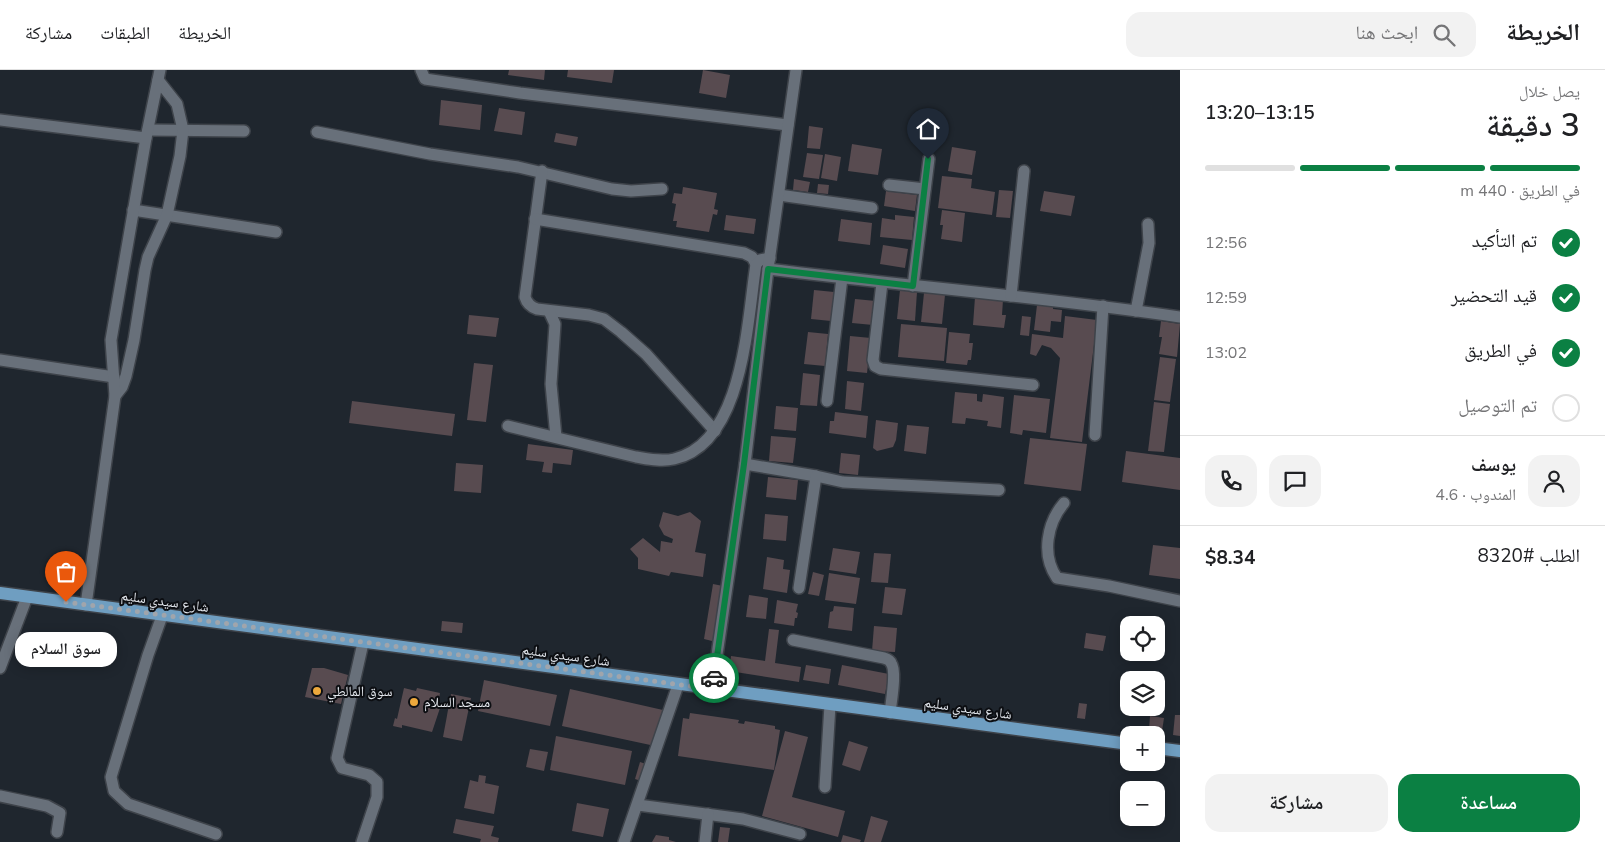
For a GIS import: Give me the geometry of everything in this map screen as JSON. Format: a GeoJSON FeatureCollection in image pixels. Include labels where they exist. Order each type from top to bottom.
{"type":"FeatureCollection","features":[{"type":"Feature","properties":{"kind":"main road","name":"شارع سيدي سليم"},"geometry":{"type":"LineString","coordinates":[[0,593],[1120,743]]}},
{"type":"Feature","properties":{"kind":"main road"},"geometry":{"type":"LineString","coordinates":[[1165,749],[1180,751]]}},
{"type":"Feature","properties":{"kind":"street"},"geometry":{"type":"LineString","coordinates":[[420,70],[425,80],[788,125]]}},
{"type":"Feature","properties":{"kind":"street"},"geometry":{"type":"LineString","coordinates":[[712,689],[796,70]]}},
{"type":"Feature","properties":{"kind":"street"},"geometry":{"type":"LineString","coordinates":[[114,396],[122,387],[126,376],[148,258],[167,216],[180,156],[183,130],[177,104],[159,75]]}},
{"type":"Feature","properties":{"kind":"street"},"geometry":{"type":"LineString","coordinates":[[86,605],[114,396],[111,340],[133,210],[159,75]]}},
{"type":"Feature","properties":{"kind":"street"},"geometry":{"type":"LineString","coordinates":[[0,120],[147,134],[183,130],[244,131]]}},
{"type":"Feature","properties":{"kind":"street"},"geometry":{"type":"LineString","coordinates":[[317,132],[430,154],[542,172],[612,189],[631,191],[662,189]]}},
{"type":"Feature","properties":{"kind":"street"},"geometry":{"type":"LineString","coordinates":[[913,286],[928,159]]}},
{"type":"Feature","properties":{"kind":"street"},"geometry":{"type":"LineString","coordinates":[[1011,296],[1024,171]]}},
{"type":"Feature","properties":{"kind":"street"},"geometry":{"type":"LineString","coordinates":[[542,172],[525,297],[530,307],[596,316],[604,319],[646,354],[715,431]]}},
{"type":"Feature","properties":{"kind":"street"},"geometry":{"type":"LineString","coordinates":[[889,185],[925,189]]}},
{"type":"Feature","properties":{"kind":"street"},"geometry":{"type":"LineString","coordinates":[[779,195],[872,208]]}},
{"type":"Feature","properties":{"kind":"street"},"geometry":{"type":"LineString","coordinates":[[133,210],[276,232]]}},
{"type":"Feature","properties":{"kind":"street"},"geometry":{"type":"LineString","coordinates":[[508,426],[636,457],[667,460],[699,448],[715,431],[724,417],[743,359],[756,264],[752,257],[744,253],[535,219]]}},
{"type":"Feature","properties":{"kind":"street"},"geometry":{"type":"LineString","coordinates":[[1136,311],[1149,243],[1148,224]]}},
{"type":"Feature","properties":{"kind":"street"},"geometry":{"type":"LineString","coordinates":[[756,264],[760,260],[769,264],[842,278],[1103,306],[1180,317]]}},
{"type":"Feature","properties":{"kind":"street"},"geometry":{"type":"LineString","coordinates":[[827,401],[842,278]]}},
{"type":"Feature","properties":{"kind":"street"},"geometry":{"type":"LineString","coordinates":[[882,283],[873,360],[875,366],[881,369],[1033,384]]}},
{"type":"Feature","properties":{"kind":"street"},"geometry":{"type":"LineString","coordinates":[[1095,436],[1103,306]]}},
{"type":"Feature","properties":{"kind":"street"},"geometry":{"type":"LineString","coordinates":[[549,311],[555,324],[551,384],[556,438]]}},
{"type":"Feature","properties":{"kind":"street"},"geometry":{"type":"LineString","coordinates":[[0,360],[114,378]]}},
{"type":"Feature","properties":{"kind":"street"},"geometry":{"type":"LineString","coordinates":[[744,464],[842,482],[998,490]]}},
{"type":"Feature","properties":{"kind":"street"},"geometry":{"type":"LineString","coordinates":[[799,588],[816,476]]}},
{"type":"Feature","properties":{"kind":"street"},"geometry":{"type":"LineString","coordinates":[[1064,503],[1058,510],[1048,534],[1047,544],[1050,564],[1057,578],[1180,600]]}},
{"type":"Feature","properties":{"kind":"street"},"geometry":{"type":"LineString","coordinates":[[0,668],[27,596]]}},
{"type":"Feature","properties":{"kind":"street"},"geometry":{"type":"LineString","coordinates":[[162,616],[148,655],[111,777],[114,791],[128,804],[216,834]]}},
{"type":"Feature","properties":{"kind":"street"},"geometry":{"type":"LineString","coordinates":[[792,640],[889,660],[893,676],[890,713]]}},
{"type":"Feature","properties":{"kind":"street"},"geometry":{"type":"LineString","coordinates":[[362,842],[378,797],[377,782],[369,775],[342,768],[337,758],[363,643]]}},
{"type":"Feature","properties":{"kind":"street"},"geometry":{"type":"LineString","coordinates":[[624,842],[678,685]]}},
{"type":"Feature","properties":{"kind":"street"},"geometry":{"type":"LineString","coordinates":[[825,787],[830,705]]}},
{"type":"Feature","properties":{"kind":"street"},"geometry":{"type":"LineString","coordinates":[[0,796],[47,806],[60,813],[57,832]]}},
{"type":"Feature","properties":{"kind":"street"},"geometry":{"type":"LineString","coordinates":[[638,805],[743,819],[800,834]]}},
{"type":"Feature","properties":{"kind":"street"},"geometry":{"type":"LineString","coordinates":[[705,842],[708,814]]}},
{"type":"Feature","properties":{"kind":"building"},"geometry":{"type":"Polygon","coordinates":[[[509,70],[545,70],[544,80],[508,75],[509,70]]]}},
{"type":"Feature","properties":{"kind":"building"},"geometry":{"type":"Polygon","coordinates":[[[568,70],[614,70],[612,83],[567,77],[568,70]]]}},
{"type":"Feature","properties":{"kind":"building"},"geometry":{"type":"Polygon","coordinates":[[[703,70],[730,75],[726,98],[699,93],[703,70]]]}},
{"type":"Feature","properties":{"kind":"building"},"geometry":{"type":"Polygon","coordinates":[[[441,100],[482,105],[480,130],[439,125],[441,100]]]}},
{"type":"Feature","properties":{"kind":"building"},"geometry":{"type":"Polygon","coordinates":[[[499,108],[525,112],[522,135],[494,131],[499,108]]]}},
{"type":"Feature","properties":{"kind":"building"},"geometry":{"type":"Polygon","coordinates":[[[809,126],[823,128],[820,149],[807,148],[809,126]]]}},
{"type":"Feature","properties":{"kind":"building"},"geometry":{"type":"Polygon","coordinates":[[[556,133],[578,137],[576,146],[554,142],[556,133]]]}},
{"type":"Feature","properties":{"kind":"building"},"geometry":{"type":"Polygon","coordinates":[[[852,144],[882,149],[878,175],[848,171],[852,144]]]}},
{"type":"Feature","properties":{"kind":"building"},"geometry":{"type":"Polygon","coordinates":[[[952,147],[976,151],[972,175],[948,171],[952,147]]]}},
{"type":"Feature","properties":{"kind":"building"},"geometry":{"type":"Polygon","coordinates":[[[807,153],[823,155],[819,179],[803,177],[807,153]]]}},
{"type":"Feature","properties":{"kind":"building"},"geometry":{"type":"Polygon","coordinates":[[[825,154],[841,157],[837,181],[821,178],[825,154]]]}},
{"type":"Feature","properties":{"kind":"building"},"geometry":{"type":"Polygon","coordinates":[[[942,176],[972,179],[971,188],[995,192],[992,215],[938,208],[942,176]]]}},
{"type":"Feature","properties":{"kind":"building"},"geometry":{"type":"Polygon","coordinates":[[[794,179],[810,182],[808,192],[793,190],[794,179]]]}},
{"type":"Feature","properties":{"kind":"building"},"geometry":{"type":"Polygon","coordinates":[[[818,184],[829,185],[828,194],[817,193],[818,184]]]}},
{"type":"Feature","properties":{"kind":"building"},"geometry":{"type":"Polygon","coordinates":[[[683,187],[717,193],[714,209],[718,210],[717,215],[713,214],[709,232],[676,227],[677,221],[673,221],[676,204],[672,203],[674,193],[682,194],[683,187]]]}},
{"type":"Feature","properties":{"kind":"building"},"geometry":{"type":"Polygon","coordinates":[[[999,190],[1013,191],[1010,218],[996,217],[999,190]]]}},
{"type":"Feature","properties":{"kind":"building"},"geometry":{"type":"Polygon","coordinates":[[[886,191],[917,195],[915,211],[884,206],[886,191]]]}},
{"type":"Feature","properties":{"kind":"building"},"geometry":{"type":"Polygon","coordinates":[[[1044,191],[1075,196],[1071,216],[1040,211],[1044,191]]]}},
{"type":"Feature","properties":{"kind":"building"},"geometry":{"type":"Polygon","coordinates":[[[942,210],[965,213],[962,242],[941,239],[943,225],[940,225],[942,210]]]}},
{"type":"Feature","properties":{"kind":"building"},"geometry":{"type":"Polygon","coordinates":[[[726,215],[756,219],[754,234],[724,230],[726,215]]]}},
{"type":"Feature","properties":{"kind":"building"},"geometry":{"type":"Polygon","coordinates":[[[895,215],[914,217],[912,240],[880,237],[882,218],[895,220],[895,215]]]}},
{"type":"Feature","properties":{"kind":"building"},"geometry":{"type":"Polygon","coordinates":[[[841,219],[872,223],[870,245],[838,241],[841,219]]]}},
{"type":"Feature","properties":{"kind":"building"},"geometry":{"type":"Polygon","coordinates":[[[883,245],[908,249],[905,268],[880,264],[883,245]]]}},
{"type":"Feature","properties":{"kind":"building"},"geometry":{"type":"Polygon","coordinates":[[[814,290],[834,292],[831,321],[811,319],[814,290]]]}},
{"type":"Feature","properties":{"kind":"building"},"geometry":{"type":"Polygon","coordinates":[[[900,290],[917,292],[915,321],[897,319],[900,290]]]}},
{"type":"Feature","properties":{"kind":"building"},"geometry":{"type":"Polygon","coordinates":[[[924,293],[945,295],[942,324],[921,322],[924,293]]]}},
{"type":"Feature","properties":{"kind":"building"},"geometry":{"type":"Polygon","coordinates":[[[975,297],[1003,300],[1002,315],[1006,315],[1004,328],[973,325],[975,297]]]}},
{"type":"Feature","properties":{"kind":"building"},"geometry":{"type":"Polygon","coordinates":[[[855,299],[876,301],[873,325],[852,323],[855,299]]]}},
{"type":"Feature","properties":{"kind":"building"},"geometry":{"type":"Polygon","coordinates":[[[1037,305],[1053,306],[1053,309],[1062,310],[1061,322],[1051,321],[1050,332],[1034,330],[1037,305]]]}},
{"type":"Feature","properties":{"kind":"building"},"geometry":{"type":"Polygon","coordinates":[[[469,315],[499,318],[496,337],[467,334],[469,315]]]}},
{"type":"Feature","properties":{"kind":"building"},"geometry":{"type":"Polygon","coordinates":[[[1022,316],[1031,317],[1029,336],[1020,335],[1022,316]]]}},
{"type":"Feature","properties":{"kind":"building"},"geometry":{"type":"Polygon","coordinates":[[[1065,316],[1097,320],[1082,442],[1050,438],[1060,358],[1051,348],[1042,345],[1036,356],[1030,354],[1032,334],[1063,338],[1065,316]]]}},
{"type":"Feature","properties":{"kind":"building"},"geometry":{"type":"Polygon","coordinates":[[[1161,321],[1180,324],[1177,357],[1159,354],[1162,337],[1159,337],[1161,321]]]}},
{"type":"Feature","properties":{"kind":"building"},"geometry":{"type":"Polygon","coordinates":[[[901,324],[947,328],[944,361],[898,357],[901,324]]]}},
{"type":"Feature","properties":{"kind":"building"},"geometry":{"type":"Polygon","coordinates":[[[808,332],[828,334],[825,366],[804,364],[808,332]]]}},
{"type":"Feature","properties":{"kind":"building"},"geometry":{"type":"Polygon","coordinates":[[[949,332],[970,334],[969,343],[973,343],[971,360],[968,360],[967,365],[946,363],[949,332]]]}},
{"type":"Feature","properties":{"kind":"building"},"geometry":{"type":"Polygon","coordinates":[[[850,336],[871,338],[867,373],[847,371],[850,336]]]}},
{"type":"Feature","properties":{"kind":"building"},"geometry":{"type":"Polygon","coordinates":[[[1160,357],[1176,359],[1170,402],[1154,400],[1160,357]]]}},
{"type":"Feature","properties":{"kind":"building"},"geometry":{"type":"Polygon","coordinates":[[[474,363],[493,365],[486,422],[467,420],[474,363]]]}},
{"type":"Feature","properties":{"kind":"building"},"geometry":{"type":"Polygon","coordinates":[[[803,373],[820,375],[817,406],[800,405],[803,373]]]}},
{"type":"Feature","properties":{"kind":"building"},"geometry":{"type":"Polygon","coordinates":[[[847,381],[864,383],[861,411],[845,409],[847,381]]]}},
{"type":"Feature","properties":{"kind":"building"},"geometry":{"type":"Polygon","coordinates":[[[955,392],[977,394],[977,401],[982,402],[983,394],[1004,397],[1001,428],[987,426],[988,421],[966,418],[965,424],[952,423],[955,392]]]}},
{"type":"Feature","properties":{"kind":"building"},"geometry":{"type":"Polygon","coordinates":[[[1014,395],[1050,399],[1046,433],[1023,430],[1022,435],[1010,433],[1014,395]]]}},
{"type":"Feature","properties":{"kind":"building"},"geometry":{"type":"Polygon","coordinates":[[[352,401],[455,414],[452,436],[349,423],[352,401]]]}},
{"type":"Feature","properties":{"kind":"building"},"geometry":{"type":"Polygon","coordinates":[[[1154,402],[1170,404],[1164,452],[1148,451],[1154,402]]]}},
{"type":"Feature","properties":{"kind":"building"},"geometry":{"type":"Polygon","coordinates":[[[776,406],[798,408],[796,431],[774,429],[776,406]]]}},
{"type":"Feature","properties":{"kind":"building"},"geometry":{"type":"Polygon","coordinates":[[[835,412],[868,416],[866,438],[829,433],[830,421],[834,421],[835,412]]]}},
{"type":"Feature","properties":{"kind":"building"},"geometry":{"type":"Polygon","coordinates":[[[876,420],[898,423],[896,440],[893,447],[877,451],[873,448],[876,420]]]}},
{"type":"Feature","properties":{"kind":"building"},"geometry":{"type":"Polygon","coordinates":[[[907,425],[929,427],[926,454],[904,451],[907,425]]]}},
{"type":"Feature","properties":{"kind":"building"},"geometry":{"type":"Polygon","coordinates":[[[771,436],[796,438],[793,463],[769,461],[771,436]]]}},
{"type":"Feature","properties":{"kind":"building"},"geometry":{"type":"Polygon","coordinates":[[[1030,438],[1087,444],[1081,491],[1024,484],[1030,438]]]}},
{"type":"Feature","properties":{"kind":"building"},"geometry":{"type":"Polygon","coordinates":[[[528,444],[573,450],[571,465],[553,463],[552,473],[542,472],[544,462],[526,460],[528,444]]]}},
{"type":"Feature","properties":{"kind":"building"},"geometry":{"type":"Polygon","coordinates":[[[1126,451],[1180,458],[1180,490],[1122,482],[1126,451]]]}},
{"type":"Feature","properties":{"kind":"building"},"geometry":{"type":"Polygon","coordinates":[[[841,453],[860,455],[858,475],[839,473],[841,453]]]}},
{"type":"Feature","properties":{"kind":"building"},"geometry":{"type":"Polygon","coordinates":[[[456,463],[483,465],[481,493],[454,491],[456,463]]]}},
{"type":"Feature","properties":{"kind":"building"},"geometry":{"type":"Polygon","coordinates":[[[768,477],[798,480],[796,500],[766,497],[768,477]]]}},
{"type":"Feature","properties":{"kind":"building"},"geometry":{"type":"Polygon","coordinates":[[[663,512],[678,516],[690,512],[701,521],[695,552],[706,554],[703,577],[671,572],[669,576],[638,569],[638,558],[630,549],[643,538],[660,552],[661,541],[672,543],[673,539],[664,535],[659,526],[663,512]]]}},
{"type":"Feature","properties":{"kind":"building"},"geometry":{"type":"Polygon","coordinates":[[[765,514],[788,516],[786,541],[763,539],[765,514]]]}},
{"type":"Feature","properties":{"kind":"building"},"geometry":{"type":"Polygon","coordinates":[[[1153,545],[1180,548],[1180,579],[1149,575],[1153,545]]]}},
{"type":"Feature","properties":{"kind":"building"},"geometry":{"type":"Polygon","coordinates":[[[833,548],[860,552],[856,574],[829,570],[833,548]]]}},
{"type":"Feature","properties":{"kind":"building"},"geometry":{"type":"Polygon","coordinates":[[[874,553],[891,554],[888,583],[871,582],[874,553]]]}},
{"type":"Feature","properties":{"kind":"building"},"geometry":{"type":"Polygon","coordinates":[[[767,557],[784,560],[783,569],[790,570],[787,593],[763,589],[767,557]]]}},
{"type":"Feature","properties":{"kind":"building"},"geometry":{"type":"Polygon","coordinates":[[[813,572],[824,575],[819,596],[808,594],[813,572]]]}},
{"type":"Feature","properties":{"kind":"building"},"geometry":{"type":"Polygon","coordinates":[[[829,573],[860,578],[856,604],[825,600],[829,573]]]}},
{"type":"Feature","properties":{"kind":"building"},"geometry":{"type":"Polygon","coordinates":[[[713,584],[723,586],[716,642],[704,639],[713,584]]]}},
{"type":"Feature","properties":{"kind":"building"},"geometry":{"type":"Polygon","coordinates":[[[885,587],[906,589],[902,615],[882,613],[885,587]]]}},
{"type":"Feature","properties":{"kind":"building"},"geometry":{"type":"Polygon","coordinates":[[[749,595],[768,598],[766,619],[746,617],[749,595]]]}},
{"type":"Feature","properties":{"kind":"building"},"geometry":{"type":"Polygon","coordinates":[[[777,600],[798,604],[796,612],[798,613],[794,626],[774,623],[777,600]]]}},
{"type":"Feature","properties":{"kind":"building"},"geometry":{"type":"Polygon","coordinates":[[[834,606],[854,608],[852,631],[828,628],[830,612],[833,611],[834,606]]]}},
{"type":"Feature","properties":{"kind":"building"},"geometry":{"type":"Polygon","coordinates":[[[442,621],[463,623],[462,633],[441,631],[442,621]]]}},
{"type":"Feature","properties":{"kind":"building"},"geometry":{"type":"Polygon","coordinates":[[[874,626],[897,628],[895,652],[872,651],[874,626]]]}},
{"type":"Feature","properties":{"kind":"building"},"geometry":{"type":"Polygon","coordinates":[[[769,629],[779,630],[775,663],[801,667],[799,682],[729,671],[731,656],[765,661],[769,629]]]}},
{"type":"Feature","properties":{"kind":"building"},"geometry":{"type":"Polygon","coordinates":[[[1086,633],[1106,636],[1103,651],[1084,648],[1086,633]]]}},
{"type":"Feature","properties":{"kind":"building"},"geometry":{"type":"Polygon","coordinates":[[[806,665],[831,669],[829,684],[803,680],[806,665]]]}},
{"type":"Feature","properties":{"kind":"building"},"geometry":{"type":"Polygon","coordinates":[[[842,665],[889,674],[885,694],[838,685],[842,665]]]}},
{"type":"Feature","properties":{"kind":"building"},"geometry":{"type":"Polygon","coordinates":[[[312,668],[324,668],[348,675],[341,704],[305,697],[312,668]]]}},
{"type":"Feature","properties":{"kind":"building"},"geometry":{"type":"Polygon","coordinates":[[[484,680],[557,695],[550,726],[478,711],[484,680]]]}},
{"type":"Feature","properties":{"kind":"building"},"geometry":{"type":"Polygon","coordinates":[[[404,688],[416,691],[417,688],[440,693],[438,704],[441,705],[432,732],[402,725],[402,728],[393,726],[395,718],[397,719],[404,688]]]}},
{"type":"Feature","properties":{"kind":"building"},"geometry":{"type":"Polygon","coordinates":[[[570,689],[663,710],[655,746],[562,726],[570,689]]]}},
{"type":"Feature","properties":{"kind":"building"},"geometry":{"type":"Polygon","coordinates":[[[451,694],[471,698],[462,741],[443,737],[451,694]]]}},
{"type":"Feature","properties":{"kind":"building"},"geometry":{"type":"Polygon","coordinates":[[[1079,703],[1087,704],[1085,719],[1077,718],[1079,703]]]}},
{"type":"Feature","properties":{"kind":"building"},"geometry":{"type":"Polygon","coordinates":[[[690,713],[739,720],[738,723],[744,724],[745,721],[775,726],[775,729],[780,730],[774,770],[678,756],[683,718],[689,719],[690,713]]]}},
{"type":"Feature","properties":{"kind":"building"},"geometry":{"type":"Polygon","coordinates":[[[1175,715],[1180,715],[1180,736],[1173,735],[1175,715]]]}},
{"type":"Feature","properties":{"kind":"building"},"geometry":{"type":"Polygon","coordinates":[[[1150,716],[1164,718],[1163,726],[1149,726],[1150,716]]]}},
{"type":"Feature","properties":{"kind":"building"},"geometry":{"type":"Polygon","coordinates":[[[785,731],[808,737],[792,797],[845,811],[838,837],[762,816],[785,731]]]}},
{"type":"Feature","properties":{"kind":"building"},"geometry":{"type":"Polygon","coordinates":[[[556,736],[632,751],[625,785],[550,770],[556,736]]]}},
{"type":"Feature","properties":{"kind":"building"},"geometry":{"type":"Polygon","coordinates":[[[849,741],[868,747],[860,771],[842,765],[849,741]]]}},
{"type":"Feature","properties":{"kind":"building"},"geometry":{"type":"Polygon","coordinates":[[[530,749],[548,752],[544,771],[526,767],[530,749]]]}},
{"type":"Feature","properties":{"kind":"building"},"geometry":{"type":"Polygon","coordinates":[[[640,762],[649,765],[644,782],[635,779],[640,762]]]}},
{"type":"Feature","properties":{"kind":"building"},"geometry":{"type":"Polygon","coordinates":[[[479,775],[486,776],[485,783],[499,786],[494,814],[464,808],[470,780],[478,782],[479,775]]]}},
{"type":"Feature","properties":{"kind":"building"},"geometry":{"type":"Polygon","coordinates":[[[577,803],[609,809],[603,837],[572,831],[577,803]]]}},
{"type":"Feature","properties":{"kind":"building"},"geometry":{"type":"Polygon","coordinates":[[[871,816],[888,821],[881,842],[864,842],[871,816]]]}},
{"type":"Feature","properties":{"kind":"building"},"geometry":{"type":"Polygon","coordinates":[[[456,819],[494,826],[491,836],[499,838],[498,842],[480,842],[481,839],[453,833],[456,819]]]}},
{"type":"Feature","properties":{"kind":"building"},"geometry":{"type":"Polygon","coordinates":[[[720,827],[730,828],[728,842],[718,842],[720,827]]]}},
{"type":"Feature","properties":{"kind":"building"},"geometry":{"type":"Polygon","coordinates":[[[656,835],[669,837],[669,840],[676,842],[652,842],[656,835]]]}},
{"type":"Feature","properties":{"kind":"building"},"geometry":{"type":"Polygon","coordinates":[[[843,835],[861,840],[860,842],[841,842],[843,835]]]}},
{"type":"Feature","properties":{"kind":"way so far"},"geometry":{"type":"LineString","coordinates":[[66,602],[712,689],[714,678]]}},
{"type":"Feature","properties":{"kind":"place","name":"سوق السلام"},"geometry":{"type":"Point","coordinates":[66,602]}},
{"type":"Feature","properties":{"kind":"place","name":"سوق المالطي"},"geometry":{"type":"Point","coordinates":[317,691]}},
{"type":"Feature","properties":{"kind":"place","name":"مسجد السلام"},"geometry":{"type":"Point","coordinates":[414,702]}},
{"type":"Feature","properties":{"kind":"route"},"geometry":{"type":"LineString","coordinates":[[714,678],[744,464],[768,269],[913,286],[928,159]]}}]}
